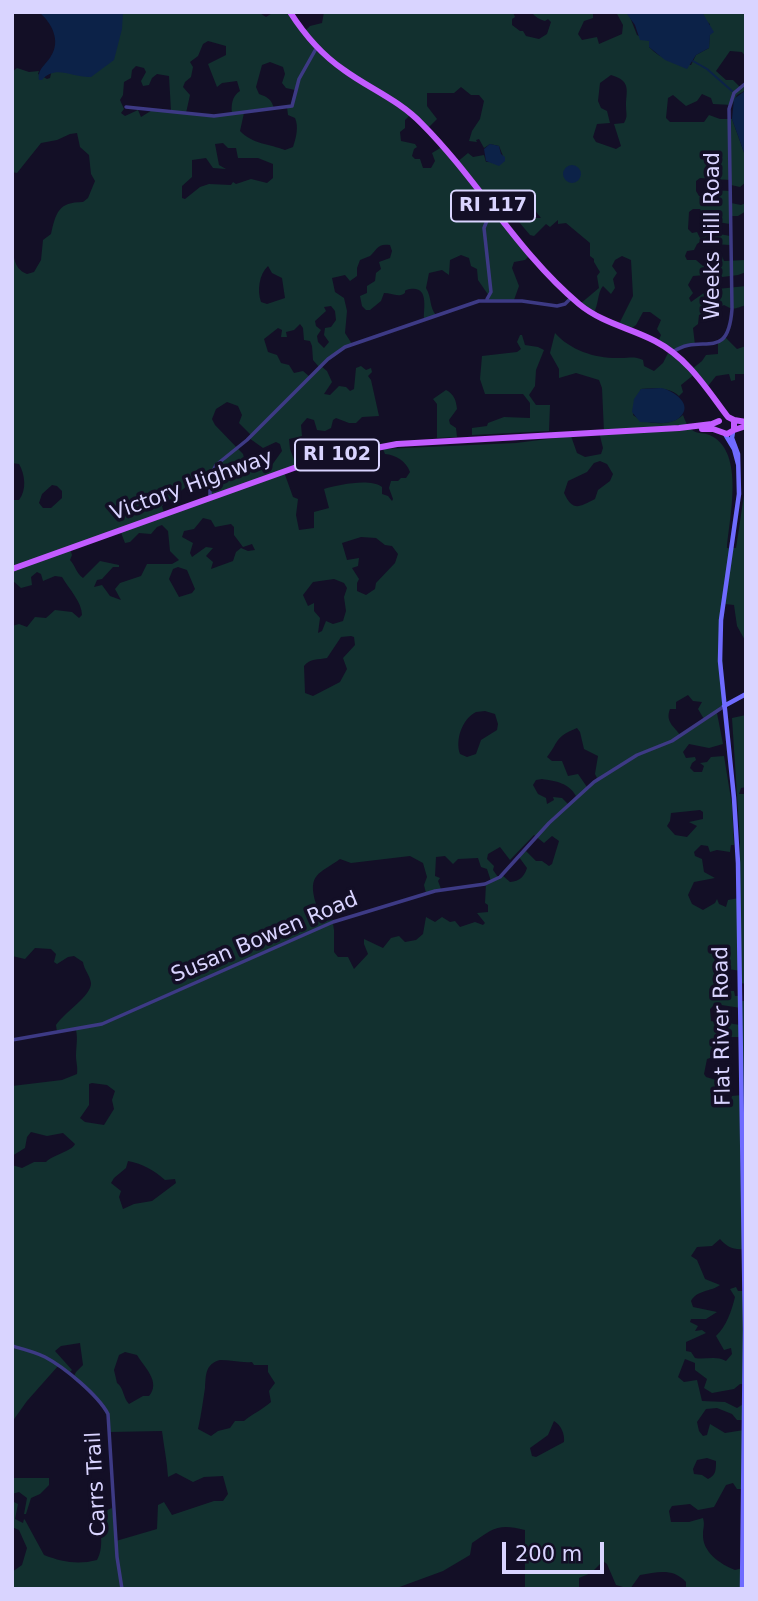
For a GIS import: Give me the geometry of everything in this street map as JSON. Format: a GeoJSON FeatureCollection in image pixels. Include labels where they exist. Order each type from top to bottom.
{"type":"FeatureCollection","features":[{"type":"Feature","properties":{"kind":"main road","name":"RI 117"},"geometry":{"type":"LineString","coordinates":[[289,12],[317,47],[344,70],[382,92],[425,126],[572,297],[606,321],[656,341],[673,352],[706,386],[725,419]]}},
{"type":"Feature","properties":{"kind":"main road","name":"Victory Highway"},"geometry":{"type":"LineString","coordinates":[[12,569],[319,459],[379,446],[679,428],[712,424],[725,419],[746,424]]}},
{"type":"Feature","properties":{"kind":"main road"},"geometry":{"type":"LineString","coordinates":[[722,433],[718,426],[725,419],[733,431]]}},
{"type":"Feature","properties":{"kind":"main road","name":"Victory Highway"},"geometry":{"type":"LineString","coordinates":[[679,428],[722,433],[746,424]]}},
{"type":"Feature","properties":{"kind":"main road","name":"Flat River Road"},"geometry":{"type":"LineString","coordinates":[[733,431],[732,438],[738,454],[738,503],[720,632],[723,707],[736,824],[741,1000],[745,1329],[742,1589]]}},
{"type":"Feature","properties":{"kind":"main road","name":"Flat River Road"},"geometry":{"type":"LineString","coordinates":[[722,433],[734,449],[738,465]]}},
{"type":"Feature","properties":{"kind":"main road"},"geometry":{"type":"LineString","coordinates":[[738,465],[745,464]]}},
{"type":"Feature","properties":{"kind":"main road"},"geometry":{"type":"LineString","coordinates":[[723,707],[746,694]]}},
{"type":"Feature","properties":{"kind":"street"},"geometry":{"type":"LineString","coordinates":[[576,12],[582,12]]}},
{"type":"Feature","properties":{"kind":"street"},"geometry":{"type":"LineString","coordinates":[[126,107],[214,116],[288,107],[294,104],[299,79],[317,47]]}},
{"type":"Feature","properties":{"kind":"street","name":"Weeks Hill Road"},"geometry":{"type":"LineString","coordinates":[[673,352],[685,346],[716,343],[726,336],[730,329],[729,109],[734,93],[746,83]]}},
{"type":"Feature","properties":{"kind":"street"},"geometry":{"type":"LineString","coordinates":[[486,300],[491,292],[484,228],[493,206]]}},
{"type":"Feature","properties":{"kind":"street"},"geometry":{"type":"LineString","coordinates":[[211,497],[209,480],[212,470],[244,443],[339,350],[467,304],[486,300],[556,306],[572,297]]}},
{"type":"Feature","properties":{"kind":"street","name":"Susan Bowen Road"},"geometry":{"type":"LineString","coordinates":[[12,1040],[102,1024],[326,925],[435,891],[490,882],[500,877],[549,823],[594,782],[637,755],[672,741],[723,707]]}},
{"type":"Feature","properties":{"kind":"street","name":"Carrs Trail"},"geometry":{"type":"LineString","coordinates":[[12,1346],[39,1354],[57,1364],[95,1397],[108,1414],[116,1547],[122,1589]]}},
{"type":"Feature","properties":{"kind":"green space"},"geometry":{"type":"Polygon","coordinates":[[[65,12],[258,12],[266,17],[274,12],[289,12],[304,32],[310,26],[322,23],[324,12],[513,12],[515,17],[512,19],[512,25],[526,36],[539,39],[547,34],[551,22],[548,19],[539,19],[532,12],[593,12],[593,18],[584,21],[578,34],[582,40],[597,37],[599,44],[622,34],[623,25],[616,12],[628,12],[637,35],[649,41],[649,47],[668,60],[691,65],[696,55],[709,48],[710,24],[702,12],[742,12],[746,17],[746,57],[742,52],[730,51],[716,71],[740,87],[746,83],[746,90],[737,95],[732,105],[713,104],[711,98],[702,94],[697,101],[686,106],[673,95],[668,98],[666,118],[670,122],[704,122],[709,115],[732,119],[746,158],[746,182],[740,187],[731,185],[730,180],[700,178],[696,181],[696,191],[699,196],[707,197],[711,190],[730,191],[731,203],[746,203],[746,211],[738,216],[731,216],[730,224],[705,220],[700,209],[689,212],[688,229],[692,233],[697,232],[700,238],[707,236],[709,232],[730,236],[730,245],[714,244],[712,239],[707,237],[697,244],[694,250],[687,251],[685,256],[687,260],[696,260],[703,266],[709,262],[712,255],[722,256],[724,261],[746,260],[746,272],[707,279],[705,275],[693,276],[688,285],[693,293],[689,298],[691,302],[708,290],[746,286],[746,305],[733,308],[724,305],[710,313],[699,315],[698,324],[693,328],[695,345],[674,350],[692,369],[706,355],[718,354],[718,342],[725,337],[737,349],[746,346],[746,374],[735,374],[735,380],[731,381],[729,374],[716,376],[708,386],[696,373],[681,385],[683,392],[679,396],[656,388],[641,389],[633,415],[644,421],[665,423],[683,415],[690,428],[710,435],[724,447],[732,474],[733,490],[727,548],[736,548],[746,482],[746,642],[737,626],[734,605],[725,604],[721,634],[725,706],[717,713],[723,744],[709,748],[689,744],[683,752],[686,758],[695,757],[696,760],[690,768],[694,772],[702,772],[704,766],[700,763],[707,762],[711,757],[724,756],[732,805],[734,845],[731,845],[730,852],[710,852],[708,846],[701,845],[694,852],[695,856],[702,859],[704,872],[715,878],[694,882],[688,895],[692,904],[703,910],[717,899],[719,904],[726,907],[728,900],[739,898],[740,842],[732,718],[746,715],[746,787],[741,788],[739,794],[746,794],[746,984],[741,983],[741,971],[721,971],[716,980],[719,985],[714,987],[712,996],[715,999],[722,998],[734,991],[735,996],[741,996],[742,1001],[746,1001],[746,1589],[686,1589],[686,1582],[665,1572],[640,1575],[630,1589],[616,1585],[603,1561],[591,1573],[579,1578],[579,1589],[525,1589],[525,1530],[502,1527],[472,1543],[470,1555],[443,1571],[394,1589],[12,1589],[12,1572],[22,1565],[27,1548],[19,1530],[12,1527],[12,1501],[18,1504],[15,1519],[23,1523],[25,1520],[44,1555],[64,1561],[83,1562],[97,1560],[100,1554],[103,1512],[112,1508],[116,1541],[157,1529],[158,1505],[164,1502],[172,1515],[214,1501],[223,1501],[228,1494],[223,1476],[204,1477],[193,1482],[176,1473],[168,1477],[162,1431],[110,1432],[103,1408],[73,1378],[83,1365],[80,1343],[61,1346],[55,1351],[72,1370],[70,1372],[58,1366],[12,1422],[12,1165],[22,1168],[34,1162],[46,1162],[75,1144],[63,1133],[47,1136],[31,1132],[25,1148],[12,1156],[12,1086],[62,1080],[77,1074],[76,1030],[57,1032],[56,1025],[87,993],[91,983],[83,962],[74,956],[57,964],[54,962],[56,954],[51,949],[35,948],[25,959],[12,956],[12,626],[19,624],[27,627],[35,617],[46,618],[55,610],[72,612],[79,618],[82,615],[78,600],[62,577],[55,576],[43,581],[41,574],[37,572],[31,577],[32,585],[21,588],[12,580],[12,500],[19,500],[24,482],[19,464],[12,463],[12,240],[19,268],[27,274],[34,272],[41,260],[43,240],[51,234],[60,210],[68,204],[83,202],[88,198],[95,181],[91,174],[89,155],[80,147],[77,133],[41,143],[17,173],[12,172],[12,72],[17,68],[29,72],[39,71],[38,74],[50,78],[65,12]],[[208,41],[203,44],[198,56],[190,62],[193,67],[191,77],[183,87],[190,95],[186,113],[232,114],[235,95],[240,91],[237,81],[222,83],[217,87],[208,64],[226,55],[226,46],[208,41]],[[270,62],[262,65],[256,87],[259,94],[267,98],[274,109],[244,113],[240,131],[261,143],[285,150],[293,147],[297,125],[295,118],[288,115],[287,107],[291,106],[295,90],[286,88],[282,83],[285,74],[283,67],[270,62]],[[136,66],[132,70],[131,78],[124,82],[120,100],[124,109],[121,113],[125,116],[138,110],[141,117],[154,109],[171,111],[169,76],[157,74],[149,85],[143,86],[141,81],[146,72],[144,68],[136,66]],[[611,75],[600,83],[598,101],[601,108],[607,111],[610,123],[597,124],[593,137],[596,142],[616,149],[621,146],[614,124],[625,121],[627,91],[622,80],[611,75]],[[461,87],[454,93],[427,93],[427,106],[437,119],[428,128],[411,114],[405,120],[405,128],[400,132],[401,141],[415,144],[417,147],[412,156],[420,159],[423,168],[431,168],[435,161],[432,153],[442,147],[456,163],[468,153],[473,157],[484,155],[486,162],[505,161],[499,146],[490,144],[484,148],[479,139],[477,142],[469,141],[480,119],[484,101],[479,95],[471,95],[461,87]],[[223,143],[215,144],[219,165],[226,169],[213,168],[206,158],[192,160],[192,177],[182,186],[182,198],[185,199],[200,187],[209,184],[231,185],[233,182],[236,184],[251,179],[267,183],[273,178],[273,164],[258,158],[238,158],[236,148],[228,148],[223,143]],[[531,193],[500,214],[531,254],[525,260],[514,262],[512,268],[519,286],[514,300],[487,300],[489,296],[478,280],[477,269],[471,266],[469,258],[461,255],[450,260],[449,275],[442,270],[429,273],[426,288],[436,315],[424,320],[423,295],[416,289],[407,290],[401,295],[384,293],[381,301],[370,310],[362,306],[360,296],[367,293],[367,286],[375,281],[376,273],[381,269],[379,262],[390,258],[390,245],[380,246],[370,256],[360,260],[357,276],[350,281],[345,275],[332,278],[335,292],[344,298],[347,311],[345,333],[352,344],[321,366],[327,371],[332,382],[324,394],[330,395],[339,386],[350,391],[354,389],[356,368],[371,368],[372,372],[368,376],[379,416],[362,417],[356,423],[336,418],[331,428],[325,431],[317,430],[314,420],[307,418],[301,425],[302,436],[289,439],[296,465],[284,472],[293,497],[298,499],[296,515],[299,530],[314,528],[314,512],[329,508],[324,489],[354,483],[376,484],[382,487],[382,494],[392,501],[389,488],[391,481],[406,478],[410,472],[403,462],[397,457],[385,454],[383,449],[516,443],[571,436],[577,453],[585,457],[601,454],[603,448],[599,432],[604,432],[602,388],[599,380],[576,373],[559,378],[559,369],[550,353],[555,333],[569,345],[585,353],[612,358],[637,358],[643,360],[644,366],[654,371],[663,363],[669,351],[658,342],[661,335],[657,329],[661,320],[650,312],[643,312],[636,325],[629,330],[618,326],[633,296],[631,260],[622,256],[615,260],[612,266],[617,273],[613,279],[615,288],[611,294],[603,286],[593,314],[580,304],[599,288],[597,276],[600,272],[590,256],[590,243],[566,223],[558,224],[558,220],[550,227],[546,224],[534,236],[530,235],[519,222],[527,218],[541,218],[529,203],[535,197],[531,193]],[[268,266],[260,283],[261,302],[267,304],[285,298],[282,278],[272,273],[268,266]],[[331,306],[324,307],[326,311],[315,321],[321,330],[317,336],[318,342],[324,348],[329,342],[324,335],[325,328],[331,327],[336,320],[331,306]],[[300,324],[294,330],[286,332],[287,337],[281,337],[282,330],[278,328],[264,339],[268,352],[277,355],[281,363],[289,365],[294,373],[303,371],[310,377],[319,367],[313,360],[310,341],[304,340],[303,328],[300,324]],[[227,402],[216,409],[212,419],[243,454],[247,470],[272,465],[282,451],[280,444],[276,442],[263,448],[249,438],[251,435],[239,423],[242,415],[238,406],[227,402]],[[600,461],[594,463],[587,472],[568,481],[564,493],[570,503],[577,506],[595,499],[598,490],[610,481],[613,474],[607,464],[600,461]],[[202,474],[162,506],[164,513],[209,497],[209,474],[202,474]],[[52,485],[42,494],[39,503],[43,508],[51,508],[62,498],[62,491],[52,485]],[[203,518],[194,529],[184,531],[182,537],[193,543],[190,553],[192,557],[206,547],[213,548],[206,556],[213,562],[211,569],[233,561],[236,552],[241,548],[255,550],[252,544],[243,547],[234,535],[234,527],[231,524],[215,527],[211,520],[203,518]],[[162,525],[151,534],[139,533],[125,543],[120,530],[70,548],[70,560],[83,578],[100,561],[119,565],[97,580],[94,587],[102,585],[110,596],[121,600],[115,589],[120,583],[141,576],[147,564],[172,564],[179,560],[170,551],[168,531],[162,525]],[[361,537],[342,543],[347,560],[359,558],[358,566],[352,568],[359,579],[357,591],[366,595],[375,589],[376,583],[395,563],[398,554],[392,546],[385,545],[376,538],[361,537]],[[178,567],[173,569],[169,579],[179,597],[192,593],[195,589],[187,570],[178,567]],[[334,579],[313,582],[303,595],[308,606],[314,603],[314,611],[320,618],[318,633],[322,631],[326,621],[333,624],[343,621],[347,588],[344,583],[334,579]],[[341,637],[327,658],[312,660],[304,666],[305,693],[313,696],[340,682],[347,669],[343,658],[355,645],[354,637],[341,637]],[[688,695],[676,702],[676,709],[670,709],[669,717],[680,735],[704,719],[698,709],[702,702],[693,701],[688,695]],[[476,712],[461,730],[458,743],[460,754],[467,757],[476,754],[481,740],[497,730],[495,714],[476,712]],[[577,728],[558,740],[547,757],[552,761],[562,761],[568,776],[578,774],[587,787],[597,778],[595,774],[598,756],[584,749],[577,728]],[[536,780],[533,785],[538,794],[546,798],[547,804],[554,800],[553,797],[562,798],[568,804],[576,796],[562,783],[536,780]],[[700,810],[671,813],[667,826],[675,835],[687,837],[697,826],[689,822],[703,819],[703,812],[700,810]],[[534,835],[510,860],[500,847],[488,854],[487,859],[494,866],[493,870],[498,877],[502,875],[510,882],[524,874],[527,868],[519,857],[526,851],[536,861],[542,861],[549,866],[559,841],[552,836],[544,843],[534,835]],[[410,856],[351,863],[340,859],[326,868],[314,881],[316,904],[331,911],[334,952],[338,957],[348,957],[354,969],[368,954],[364,939],[383,948],[391,938],[399,936],[405,942],[416,940],[423,934],[426,917],[435,922],[442,917],[450,922],[455,921],[460,927],[475,922],[483,925],[485,923],[477,913],[488,912],[488,905],[485,903],[486,884],[491,881],[487,869],[481,867],[478,858],[458,859],[453,864],[445,856],[436,857],[435,876],[440,878],[438,881],[441,889],[426,893],[424,885],[427,877],[423,863],[410,856]],[[715,1004],[710,1009],[711,1021],[720,1023],[724,1019],[741,1025],[741,1008],[715,1004]],[[727,1037],[723,1040],[722,1050],[715,1051],[713,1057],[707,1059],[704,1074],[716,1080],[715,1091],[721,1104],[730,1103],[732,1096],[742,1095],[742,1037],[727,1037]],[[89,1084],[89,1105],[80,1118],[85,1122],[104,1125],[114,1109],[112,1100],[115,1091],[107,1085],[89,1084]],[[128,1161],[126,1168],[111,1183],[121,1191],[119,1197],[123,1209],[152,1201],[176,1183],[175,1179],[165,1180],[148,1168],[128,1161]],[[720,1239],[712,1246],[697,1247],[691,1256],[697,1260],[705,1279],[720,1285],[697,1295],[691,1301],[693,1307],[717,1312],[706,1319],[691,1319],[690,1322],[698,1326],[695,1331],[702,1330],[706,1333],[686,1342],[686,1351],[691,1352],[695,1358],[718,1358],[726,1361],[732,1354],[731,1348],[724,1350],[716,1336],[726,1323],[735,1297],[730,1289],[736,1287],[738,1291],[745,1291],[744,1249],[730,1247],[720,1239]],[[125,1352],[119,1355],[114,1370],[129,1404],[143,1396],[149,1396],[152,1391],[153,1380],[137,1355],[125,1352]],[[685,1359],[678,1377],[684,1382],[697,1380],[702,1401],[725,1402],[737,1408],[745,1403],[745,1384],[712,1393],[704,1388],[707,1379],[695,1370],[695,1363],[685,1359]],[[220,1360],[211,1364],[207,1371],[198,1429],[211,1436],[230,1428],[235,1421],[244,1421],[271,1402],[269,1391],[275,1383],[268,1372],[268,1365],[220,1360]],[[717,1408],[706,1409],[697,1422],[703,1436],[707,1435],[710,1424],[725,1433],[744,1430],[744,1420],[737,1420],[732,1414],[717,1408]],[[554,1421],[548,1435],[530,1448],[532,1456],[536,1457],[564,1442],[562,1430],[554,1421]],[[707,1458],[697,1460],[694,1474],[708,1479],[715,1472],[716,1461],[707,1458]],[[733,1483],[726,1485],[714,1507],[698,1510],[690,1504],[672,1506],[669,1511],[671,1522],[689,1522],[703,1518],[703,1540],[709,1552],[718,1561],[735,1570],[743,1568],[744,1489],[737,1489],[733,1483]]]}},
{"type":"Feature","properties":{"kind":"green space"},"geometry":{"type":"Polygon","coordinates":[[[520,335],[525,345],[544,350],[536,370],[535,386],[529,395],[536,405],[550,405],[549,431],[472,435],[472,428],[487,426],[488,423],[504,417],[530,418],[530,403],[523,394],[485,394],[480,379],[482,356],[517,352],[521,349],[517,342],[520,335]]]}},
{"type":"Feature","properties":{"kind":"green space"},"geometry":{"type":"Polygon","coordinates":[[[446,390],[453,395],[456,403],[457,409],[449,420],[456,428],[457,437],[437,438],[437,404],[433,399],[446,390]]]}},
{"type":"Feature","properties":{"kind":"green space"},"geometry":{"type":"Polygon","coordinates":[[[12,1478],[49,1478],[49,1485],[31,1498],[26,1514],[27,1498],[19,1492],[12,1494],[12,1478]]]}},
{"type":"Feature","properties":{"kind":"water"},"geometry":{"type":"Polygon","coordinates":[[[39,12],[123,12],[122,29],[114,60],[91,77],[58,72],[39,80],[41,70],[54,50],[55,38],[48,21],[39,12]]]}},
{"type":"Feature","properties":{"kind":"water"},"geometry":{"type":"Polygon","coordinates":[[[628,12],[702,12],[714,32],[710,35],[709,48],[696,55],[687,69],[665,60],[649,47],[649,41],[640,40],[628,12]]]}},
{"type":"Feature","properties":{"kind":"water"},"geometry":{"type":"Polygon","coordinates":[[[746,90],[746,158],[732,119],[734,99],[746,90]]]}},
{"type":"Feature","properties":{"kind":"water"},"geometry":{"type":"Polygon","coordinates":[[[490,144],[499,146],[505,157],[505,161],[499,166],[486,161],[484,149],[490,144]]]}},
{"type":"Feature","properties":{"kind":"water"},"geometry":{"type":"Polygon","coordinates":[[[572,165],[578,168],[581,174],[578,180],[572,183],[566,180],[563,174],[566,168],[572,165]]]}},
{"type":"Feature","properties":{"kind":"water"},"geometry":{"type":"Polygon","coordinates":[[[661,388],[671,392],[684,403],[683,413],[671,422],[640,422],[632,412],[634,399],[641,389],[661,388]]]}},
{"type":"Feature","properties":{"kind":"waterway"},"geometry":{"type":"LineString","coordinates":[[693,61],[707,69],[732,91]]}}]}
